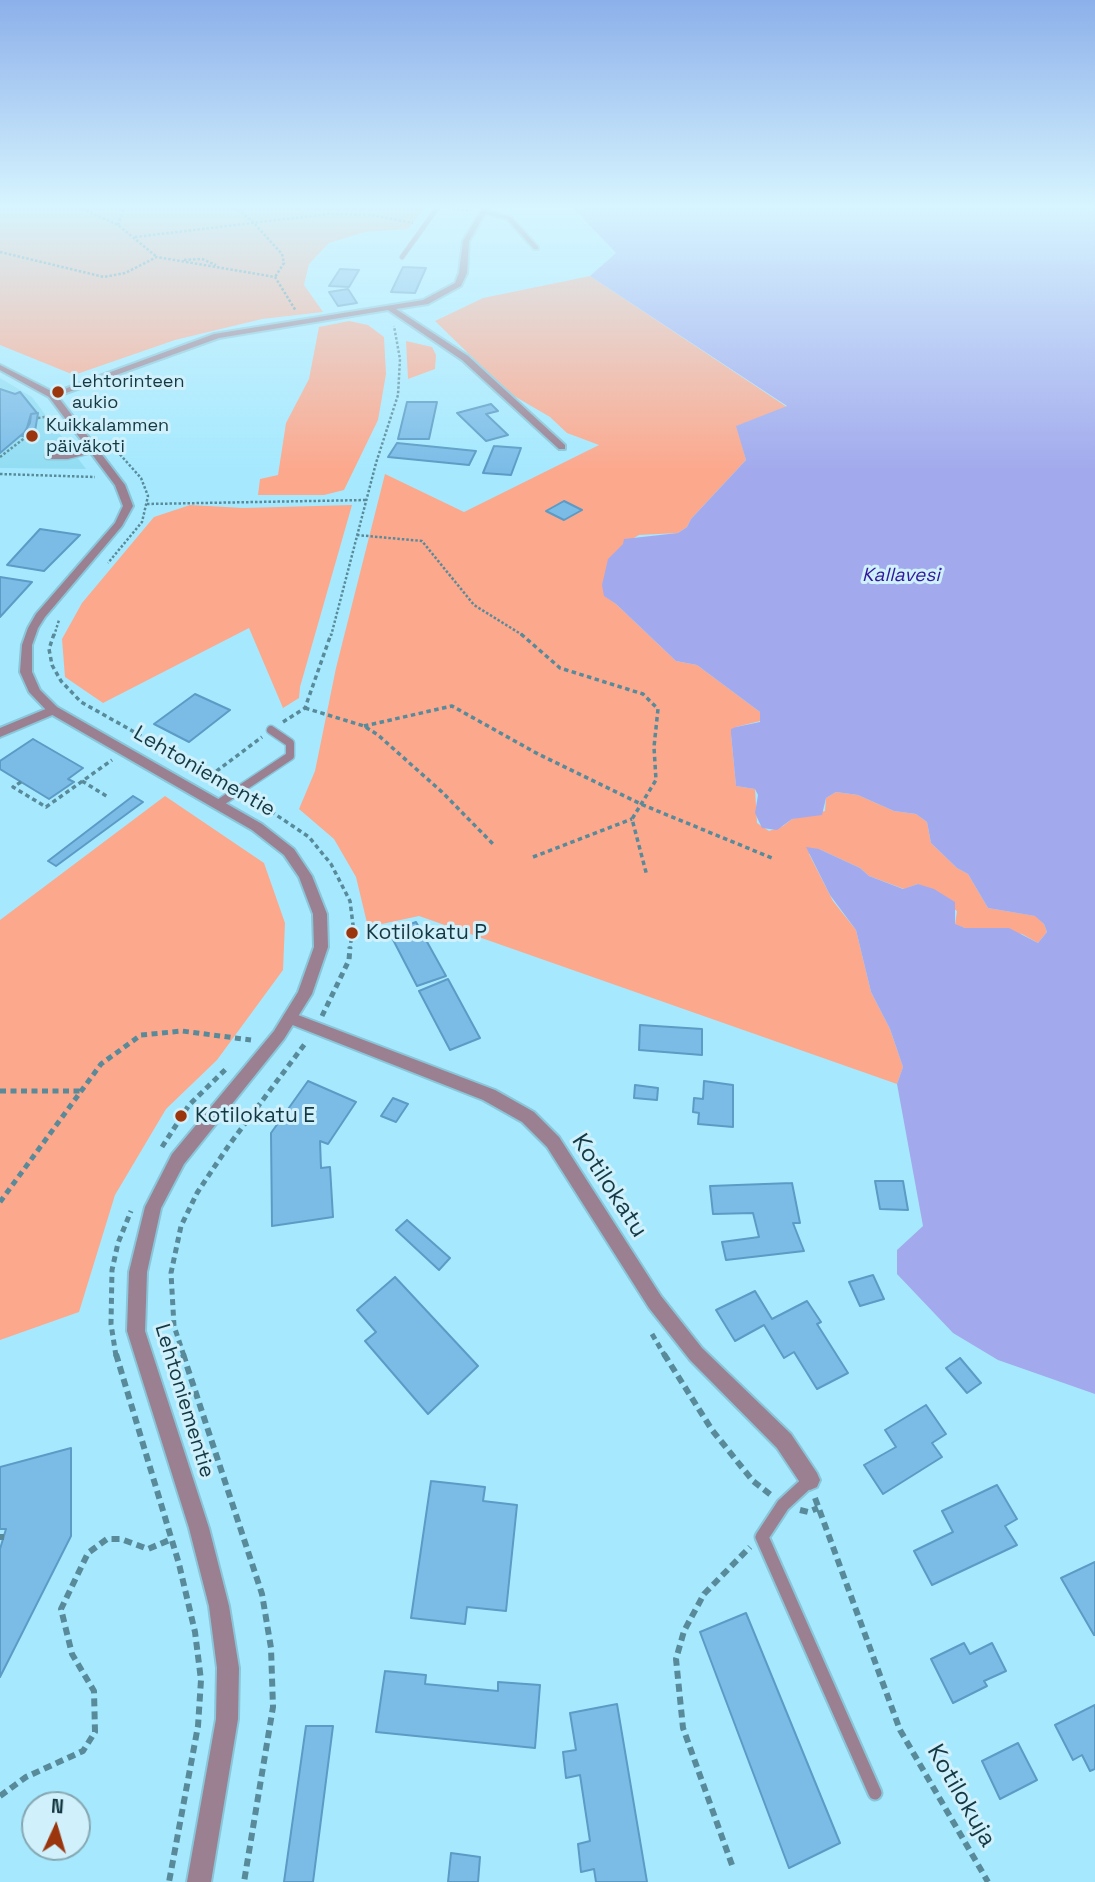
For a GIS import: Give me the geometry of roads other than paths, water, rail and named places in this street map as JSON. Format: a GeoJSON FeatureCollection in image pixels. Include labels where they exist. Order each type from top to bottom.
{"type":"FeatureCollection","features":[{"type":"Feature","properties":{"kind":"street"},"geometry":{"type":"LineString","coordinates":[[0,367],[52,394],[217,336],[301,320],[425,302],[438,295]]}},
{"type":"Feature","properties":{"kind":"street"},"geometry":{"type":"LineString","coordinates":[[390,308],[465,358],[562,447]]}},
{"type":"Feature","properties":{"kind":"street","name":"Lehtoniementie"},"geometry":{"type":"LineString","coordinates":[[52,394],[120,485],[128,506],[119,524],[40,616],[31,633],[26,672],[35,692],[53,710],[257,827],[289,852],[306,876],[320,914],[321,947],[305,994],[290,1018],[178,1159],[153,1208],[138,1272],[136,1331],[199,1528],[219,1606],[228,1668],[227,1719],[198,1882]]}},
{"type":"Feature","properties":{"kind":"street"},"geometry":{"type":"LineString","coordinates":[[0,733],[53,710]]}},
{"type":"Feature","properties":{"kind":"street","name":"Kotilokatu"},"geometry":{"type":"LineString","coordinates":[[290,1018],[317,1026],[489,1096],[528,1117],[553,1142],[655,1302],[696,1354],[784,1441],[810,1480]]}},
{"type":"Feature","properties":{"kind":"lane"},"geometry":{"type":"LineString","coordinates":[[48,456],[67,456],[95,449]]}},
{"type":"Feature","properties":{"kind":"lane"},"geometry":{"type":"LineString","coordinates":[[218,804],[285,762],[290,756],[290,743],[271,730]]}},
{"type":"Feature","properties":{"kind":"lane"},"geometry":{"type":"LineString","coordinates":[[810,1480],[783,1505],[762,1537],[875,1793]]}},
{"type":"Feature","properties":{"kind":"water","name":"Kallavesi"},"geometry":{"type":"Polygon","coordinates":[[[619,295],[1095,295],[1095,1394],[998,1360],[953,1333],[897,1274],[897,1250],[923,1226],[897,1084],[903,1067],[890,1029],[871,992],[856,930],[830,895],[806,847],[819,849],[860,868],[869,876],[903,889],[918,884],[934,889],[955,902],[955,924],[965,928],[1009,928],[1038,943],[1047,932],[1044,924],[1035,916],[988,908],[968,874],[957,868],[931,843],[927,822],[916,814],[894,811],[858,795],[836,792],[826,798],[822,815],[792,819],[777,830],[762,828],[755,813],[758,795],[755,789],[736,786],[731,734],[731,729],[760,722],[760,712],[697,665],[676,661],[616,604],[604,596],[602,585],[608,559],[623,544],[624,539],[678,533],[687,527],[691,519],[746,460],[736,426],[787,406],[619,295]]]}},
{"type":"Feature","properties":{"kind":"place","name":"Lehtorinteen aukio"},"geometry":{"type":"Point","coordinates":[58,392]}},
{"type":"Feature","properties":{"kind":"place","name":"Kuikkalammen päiväkoti"},"geometry":{"type":"Point","coordinates":[32,436]}},
{"type":"Feature","properties":{"kind":"place","name":"Kotilokatu P"},"geometry":{"type":"Point","coordinates":[352,933]}},
{"type":"Feature","properties":{"kind":"place","name":"Kotilokatu E"},"geometry":{"type":"Point","coordinates":[181,1116]}}]}
